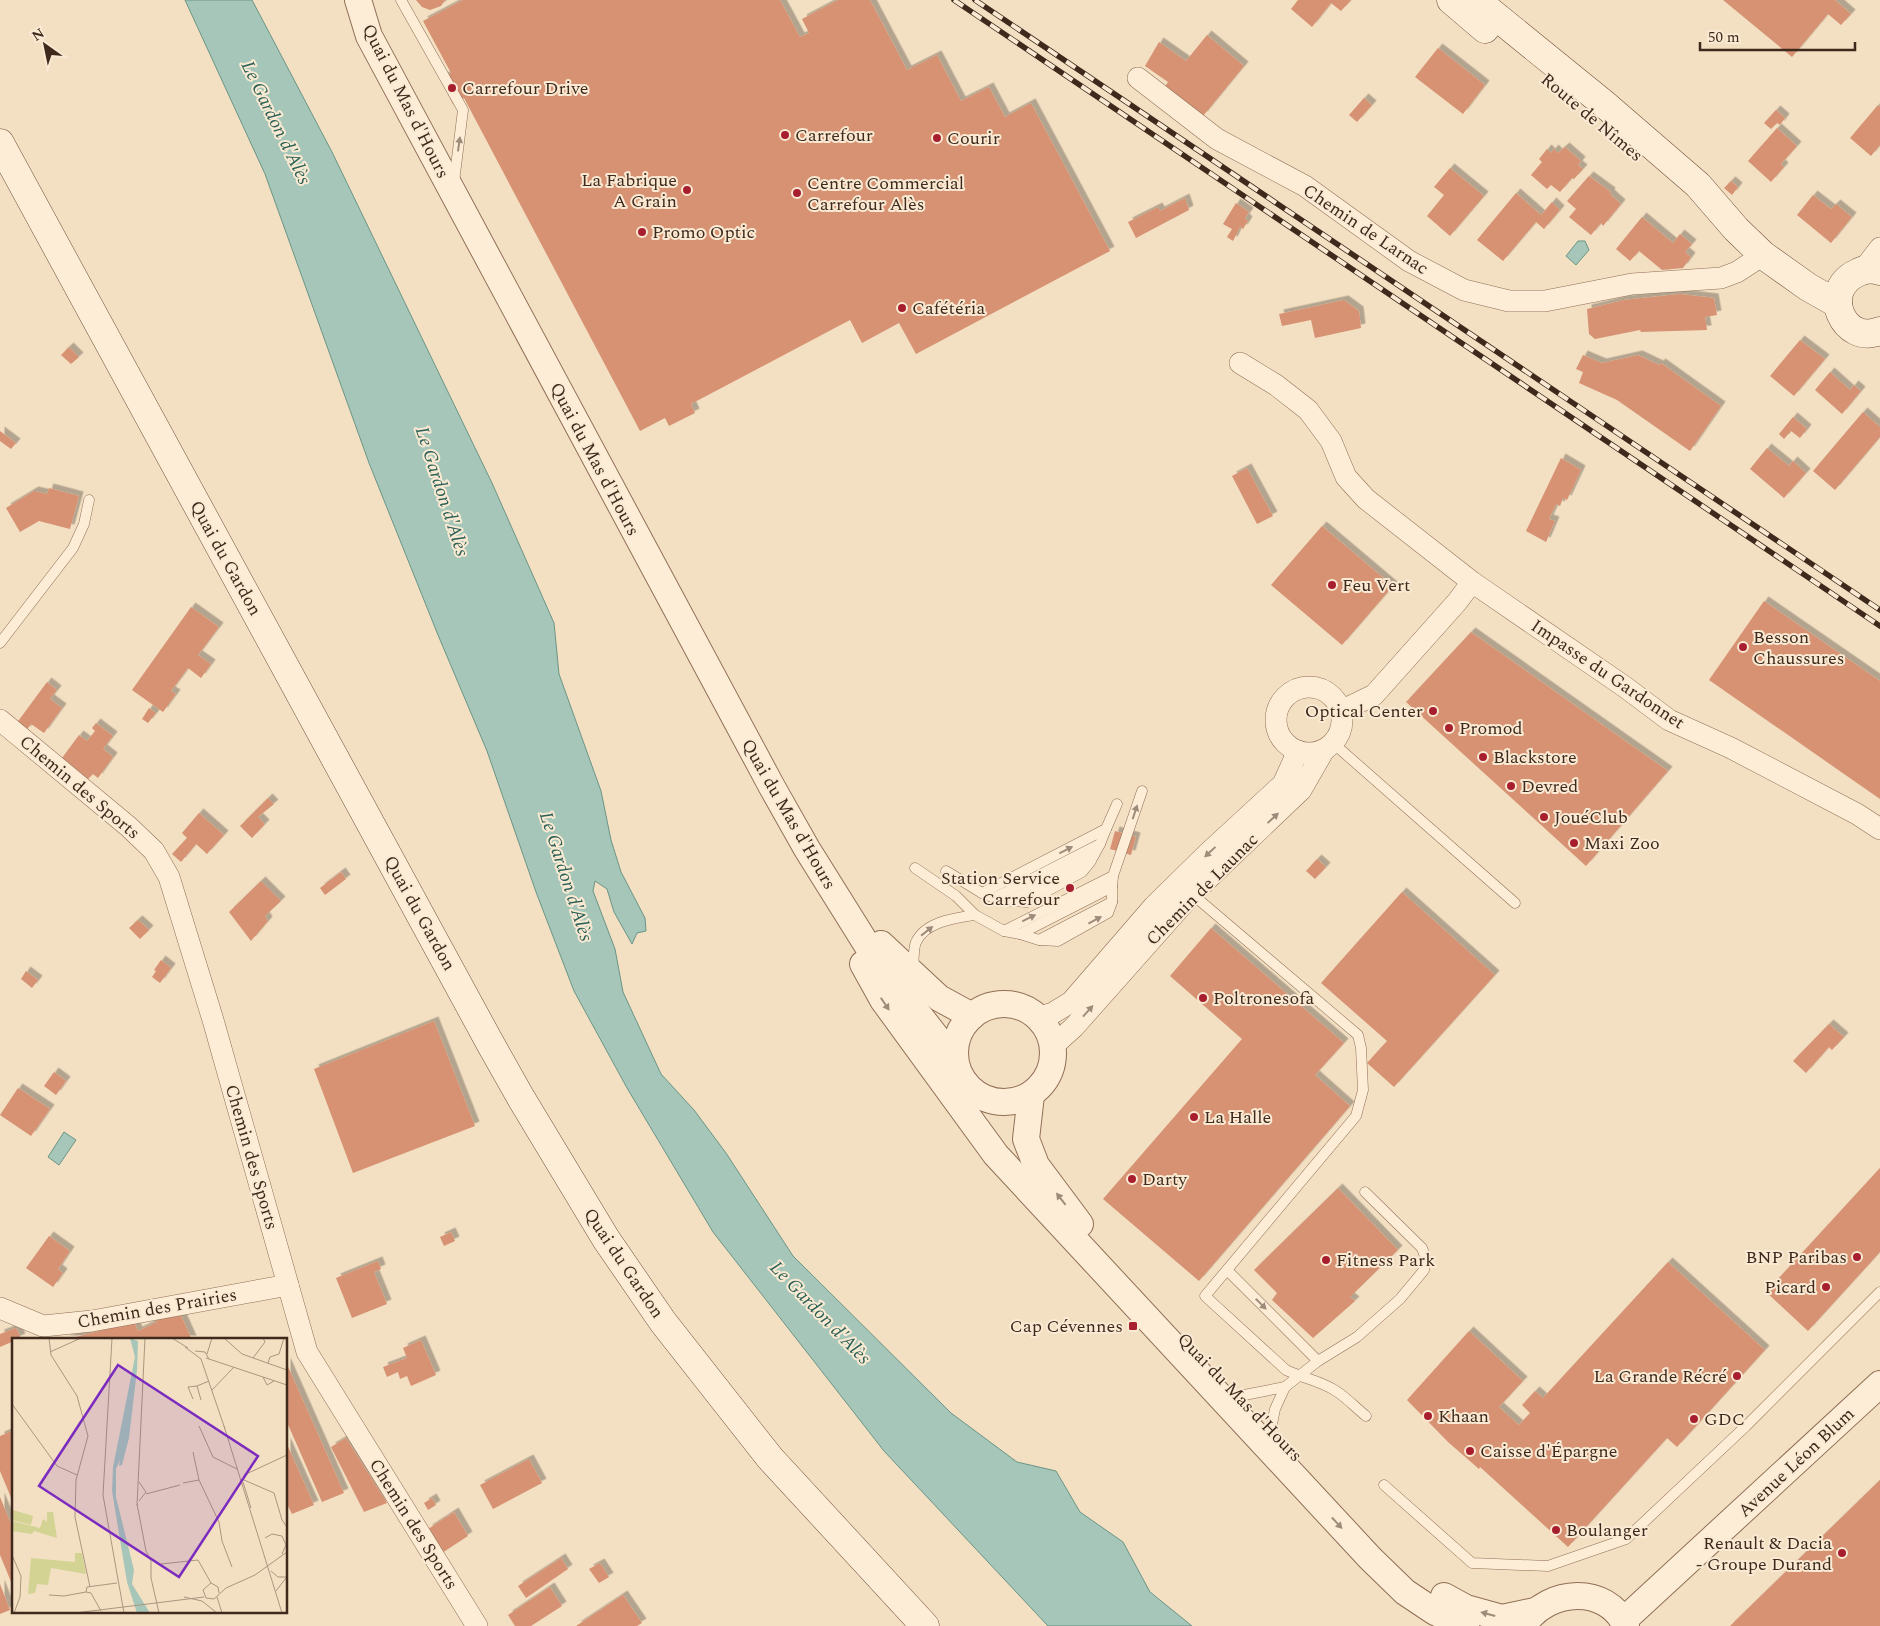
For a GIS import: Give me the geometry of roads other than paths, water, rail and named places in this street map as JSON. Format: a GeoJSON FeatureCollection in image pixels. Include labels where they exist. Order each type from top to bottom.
{"type":"FeatureCollection","features":[{"type":"Feature","properties":{"kind":"main road","name":"Route de Nîmes"},"geometry":{"type":"LineString","coordinates":[[1451,0],[1692,199],[1736,229]]}},
{"type":"Feature","properties":{"kind":"main road","name":"Route de Nîmes"},"geometry":{"type":"LineString","coordinates":[[1476,0],[1603,103],[1698,185],[1736,229],[1763,255],[1784,271],[1838,304]]}},
{"type":"Feature","properties":{"kind":"main road","name":"Quai du Gardon"},"geometry":{"type":"LineString","coordinates":[[0,143],[490,1043],[606,1239],[663,1322],[770,1458],[925,1626]]}},
{"type":"Feature","properties":{"kind":"main road","name":"Route de Nîmes"},"geometry":{"type":"LineString","coordinates":[[1784,271],[1813,276],[1865,272]]}},
{"type":"Feature","properties":{"kind":"main road"},"geometry":{"type":"LineString","coordinates":[[1865,272],[1848,278],[1842,285],[1838,294],[1838,304],[1840,314],[1846,324],[1855,330],[1875,337]]}},
{"type":"Feature","properties":{"kind":"street","name":"Quai du Mas d'Hours"},"geometry":{"type":"LineString","coordinates":[[358,0],[369,36],[767,778],[877,962],[956,1061]]}},
{"type":"Feature","properties":{"kind":"street","name":"Chemin de Larnac"},"geometry":{"type":"LineString","coordinates":[[1138,78],[1217,139],[1305,186],[1409,261],[1464,290],[1509,301],[1545,301],[1632,284],[1721,278],[1736,272],[1763,255]]}},
{"type":"Feature","properties":{"kind":"street"},"geometry":{"type":"LineString","coordinates":[[1865,272],[1880,248]]}},
{"type":"Feature","properties":{"kind":"street"},"geometry":{"type":"LineString","coordinates":[[1240,362],[1276,385],[1308,410],[1331,440],[1346,477],[1366,499],[1472,582],[1457,602],[1374,695],[1341,711]]}},
{"type":"Feature","properties":{"kind":"street","name":"Impasse du Gardonnet"},"geometry":{"type":"LineString","coordinates":[[1472,582],[1670,720],[1731,748],[1880,828]]}},
{"type":"Feature","properties":{"kind":"street"},"geometry":{"type":"LineString","coordinates":[[1308,687],[1318,688],[1332,697],[1341,711],[1342,722],[1339,734],[1329,746],[1314,753],[1298,751],[1287,745],[1277,730],[1276,720],[1282,701],[1289,694],[1298,689],[1308,687]]}},
{"type":"Feature","properties":{"kind":"street","name":"Chemin des Sports"},"geometry":{"type":"LineString","coordinates":[[0,720],[129,827],[154,851],[169,877],[213,1020],[307,1352],[477,1626]]}},
{"type":"Feature","properties":{"kind":"street","name":"Chemin de Launac"},"geometry":{"type":"LineString","coordinates":[[1053,1046],[1074,1027],[1192,894],[1301,790],[1329,746]]}},
{"type":"Feature","properties":{"kind":"street","name":"Chemin de Launac"},"geometry":{"type":"LineString","coordinates":[[1039,1017],[1053,1014],[1071,1002],[1154,906],[1283,784],[1298,751]]}},
{"type":"Feature","properties":{"kind":"street","name":"Quai du Mas d'Hours"},"geometry":{"type":"LineString","coordinates":[[846,912],[939,998],[972,1016]]}},
{"type":"Feature","properties":{"kind":"street","name":"Quai du Mas d'Hours"},"geometry":{"type":"LineString","coordinates":[[846,912],[850,939],[883,1000],[996,1155],[1370,1558],[1405,1592],[1435,1612],[1466,1626]]}},
{"type":"Feature","properties":{"kind":"street"},"geometry":{"type":"LineString","coordinates":[[998,1004],[1013,1005],[1027,1009],[1039,1017],[1048,1030],[1053,1046],[1050,1074],[1042,1086],[1031,1095],[1016,1101],[1000,1102],[984,1098],[971,1090],[961,1077],[956,1061],[956,1045],[961,1029],[972,1016],[984,1008],[998,1004]]}},
{"type":"Feature","properties":{"kind":"street","name":"Quai du Mas d'Hours"},"geometry":{"type":"LineString","coordinates":[[971,1090],[1041,1205]]}},
{"type":"Feature","properties":{"kind":"street","name":"Quai du Mas d'Hours"},"geometry":{"type":"LineString","coordinates":[[1031,1095],[1026,1139],[1036,1165],[1116,1269],[1399,1564],[1430,1588],[1466,1608],[1502,1618],[1530,1618],[1549,1601],[1566,1596],[1584,1596],[1599,1600],[1612,1609],[1624,1624]]}},
{"type":"Feature","properties":{"kind":"street","name":"Chemin des Prairies"},"geometry":{"type":"LineString","coordinates":[[0,1308],[42,1326],[92,1321],[288,1285]]}},
{"type":"Feature","properties":{"kind":"street","name":"Avenue Léon Blum"},"geometry":{"type":"LineString","coordinates":[[1624,1624],[1880,1384]]}},
{"type":"Feature","properties":{"kind":"lane"},"geometry":{"type":"LineString","coordinates":[[401,0],[463,110],[452,192]]}},
{"type":"Feature","properties":{"kind":"lane"},"geometry":{"type":"LineString","coordinates":[[0,643],[73,548],[84,524],[89,500]]}},
{"type":"Feature","properties":{"kind":"lane"},"geometry":{"type":"LineString","coordinates":[[1329,746],[1515,903]]}},
{"type":"Feature","properties":{"kind":"lane"},"geometry":{"type":"LineString","coordinates":[[915,868],[956,896],[976,915],[1004,931],[1039,940],[1112,902],[1113,882],[1142,791]]}},
{"type":"Feature","properties":{"kind":"lane"},"geometry":{"type":"LineString","coordinates":[[946,871],[982,893],[994,898],[1010,901],[1093,858],[1117,804]]}},
{"type":"Feature","properties":{"kind":"lane"},"geometry":{"type":"LineString","coordinates":[[982,893],[1106,829]]}},
{"type":"Feature","properties":{"kind":"lane"},"geometry":{"type":"LineString","coordinates":[[994,898],[1100,844]]}},
{"type":"Feature","properties":{"kind":"lane"},"geometry":{"type":"LineString","coordinates":[[1004,931],[1113,882]]}},
{"type":"Feature","properties":{"kind":"lane"},"geometry":{"type":"LineString","coordinates":[[1020,934],[1113,882]]}},
{"type":"Feature","properties":{"kind":"lane"},"geometry":{"type":"LineString","coordinates":[[1192,894],[1358,1035],[1361,1048],[1364,1090],[1356,1116],[1204,1296],[1286,1370],[1298,1377],[1317,1382],[1336,1391],[1366,1416]]}},
{"type":"Feature","properties":{"kind":"lane"},"geometry":{"type":"LineString","coordinates":[[912,975],[916,943],[923,933],[948,919],[976,915]]}},
{"type":"Feature","properties":{"kind":"lane"},"geometry":{"type":"LineString","coordinates":[[1239,1396],[1285,1387],[1318,1361],[1357,1337],[1400,1299],[1424,1270],[1426,1259],[1422,1248],[1365,1192]]}},
{"type":"Feature","properties":{"kind":"lane"},"geometry":{"type":"LineString","coordinates":[[1227,1270],[1318,1361]]}},
{"type":"Feature","properties":{"kind":"lane"},"geometry":{"type":"LineString","coordinates":[[1384,1485],[1472,1563],[1548,1566],[1626,1539],[1746,1426],[1880,1292]]}},
{"type":"Feature","properties":{"kind":"lane"},"geometry":{"type":"LineString","coordinates":[[1271,1429],[1276,1409],[1285,1387]]}},
{"type":"Feature","properties":{"kind":"water","name":"Le Gardon d'Alès"},"geometry":{"type":"Polygon","coordinates":[[[185,0],[252,0],[332,152],[492,483],[554,623],[559,674],[601,791],[611,840],[621,872],[645,918],[646,931],[637,933],[632,944],[614,912],[607,889],[595,881],[593,891],[615,949],[623,992],[661,1074],[694,1110],[726,1153],[793,1256],[951,1413],[1017,1462],[1056,1471],[1080,1512],[1123,1542],[1150,1592],[1192,1626],[1048,1626],[884,1451],[713,1232],[627,1088],[574,991],[536,892],[487,751],[369,463],[265,174],[185,0]]]}},
{"type":"Feature","properties":{"kind":"water"},"geometry":{"type":"Polygon","coordinates":[[[1578,241],[1585,241],[1589,250],[1576,265],[1566,256],[1578,241]]]}},
{"type":"Feature","properties":{"kind":"water"},"geometry":{"type":"Polygon","coordinates":[[[64,1132],[76,1140],[59,1165],[48,1157],[64,1132]]]}},
{"type":"Feature","properties":{"kind":"railway"},"geometry":{"type":"LineString","coordinates":[[954,0],[1880,626]]}},
{"type":"Feature","properties":{"kind":"railway"},"geometry":{"type":"LineString","coordinates":[[975,0],[1880,610]]}},
{"type":"Feature","properties":{"kind":"place","name":"Carrefour Drive"},"geometry":{"type":"Point","coordinates":[452,88]}},
{"type":"Feature","properties":{"kind":"place","name":"Carrefour"},"geometry":{"type":"Point","coordinates":[785,135]}},
{"type":"Feature","properties":{"kind":"place","name":"Courir"},"geometry":{"type":"Point","coordinates":[937,138]}},
{"type":"Feature","properties":{"kind":"place","name":"La Fabrique A Grain"},"geometry":{"type":"Point","coordinates":[687,190]}},
{"type":"Feature","properties":{"kind":"place","name":"Centre Commercial Carrefour Alès"},"geometry":{"type":"Point","coordinates":[797,193]}},
{"type":"Feature","properties":{"kind":"place","name":"Promo Optic"},"geometry":{"type":"Point","coordinates":[642,232]}},
{"type":"Feature","properties":{"kind":"place","name":"Cafétéria"},"geometry":{"type":"Point","coordinates":[902,308]}},
{"type":"Feature","properties":{"kind":"place","name":"Feu Vert"},"geometry":{"type":"Point","coordinates":[1332,585]}},
{"type":"Feature","properties":{"kind":"place","name":"Besson Chaussures"},"geometry":{"type":"Point","coordinates":[1743,647]}},
{"type":"Feature","properties":{"kind":"place","name":"Optical Center"},"geometry":{"type":"Point","coordinates":[1433,711]}},
{"type":"Feature","properties":{"kind":"place","name":"Promod"},"geometry":{"type":"Point","coordinates":[1449,728]}},
{"type":"Feature","properties":{"kind":"place","name":"Blackstore"},"geometry":{"type":"Point","coordinates":[1483,757]}},
{"type":"Feature","properties":{"kind":"place","name":"Devred"},"geometry":{"type":"Point","coordinates":[1511,786]}},
{"type":"Feature","properties":{"kind":"place","name":"JouéClub"},"geometry":{"type":"Point","coordinates":[1544,817]}},
{"type":"Feature","properties":{"kind":"place","name":"Maxi Zoo"},"geometry":{"type":"Point","coordinates":[1574,843]}},
{"type":"Feature","properties":{"kind":"place","name":"Station Service Carrefour"},"geometry":{"type":"Point","coordinates":[1070,888]}},
{"type":"Feature","properties":{"kind":"place","name":"Poltronesofà"},"geometry":{"type":"Point","coordinates":[1203,998]}},
{"type":"Feature","properties":{"kind":"place","name":"La Halle"},"geometry":{"type":"Point","coordinates":[1194,1117]}},
{"type":"Feature","properties":{"kind":"place","name":"Darty"},"geometry":{"type":"Point","coordinates":[1132,1179]}},
{"type":"Feature","properties":{"kind":"place","name":"BNP Paribas"},"geometry":{"type":"Point","coordinates":[1857,1257]}},
{"type":"Feature","properties":{"kind":"place","name":"Fitness Park"},"geometry":{"type":"Point","coordinates":[1326,1260]}},
{"type":"Feature","properties":{"kind":"place","name":"Picard"},"geometry":{"type":"Point","coordinates":[1826,1287]}},
{"type":"Feature","properties":{"kind":"place","name":"Cap Cévennes"},"geometry":{"type":"Point","coordinates":[1133,1326]}},
{"type":"Feature","properties":{"kind":"place","name":"La Grande Récré"},"geometry":{"type":"Point","coordinates":[1737,1376]}},
{"type":"Feature","properties":{"kind":"place","name":"Khaan"},"geometry":{"type":"Point","coordinates":[1428,1416]}},
{"type":"Feature","properties":{"kind":"place","name":"GDC"},"geometry":{"type":"Point","coordinates":[1694,1419]}},
{"type":"Feature","properties":{"kind":"place","name":"Caisse d'Épargne"},"geometry":{"type":"Point","coordinates":[1470,1451]}},
{"type":"Feature","properties":{"kind":"place","name":"Boulanger"},"geometry":{"type":"Point","coordinates":[1556,1530]}},
{"type":"Feature","properties":{"kind":"place","name":"Renault & Dacia - Groupe Durand"},"geometry":{"type":"Point","coordinates":[1842,1553]}}]}
